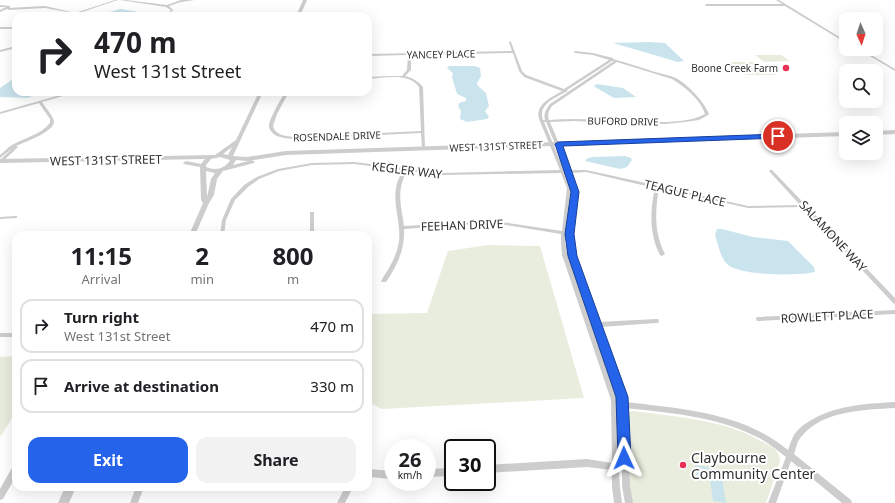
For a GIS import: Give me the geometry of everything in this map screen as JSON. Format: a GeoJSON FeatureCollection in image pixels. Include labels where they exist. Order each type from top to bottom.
{"type":"FeatureCollection","features":[{"type":"Feature","properties":{"kind":"street"},"geometry":{"type":"LineString","coordinates":[[77,12],[117,0]]}},
{"type":"Feature","properties":{"kind":"street"},"geometry":{"type":"LineString","coordinates":[[121,0],[167,6],[181,1],[194,0]]}},
{"type":"Feature","properties":{"kind":"street"},"geometry":{"type":"LineString","coordinates":[[300,12],[305,0]]}},
{"type":"Feature","properties":{"kind":"street"},"geometry":{"type":"LineString","coordinates":[[778,0],[839,38]]}},
{"type":"Feature","properties":{"kind":"street"},"geometry":{"type":"LineString","coordinates":[[706,5],[785,4]]}},
{"type":"Feature","properties":{"kind":"street"},"geometry":{"type":"LineString","coordinates":[[0,6],[7,6],[9,7],[8,9]]}},
{"type":"Feature","properties":{"kind":"street"},"geometry":{"type":"LineString","coordinates":[[167,6],[172,10],[170,12]]}},
{"type":"Feature","properties":{"kind":"street"},"geometry":{"type":"LineString","coordinates":[[0,11],[8,9],[45,7],[69,12]]}},
{"type":"Feature","properties":{"kind":"street"},"geometry":{"type":"LineString","coordinates":[[0,28],[12,28]]}},
{"type":"Feature","properties":{"kind":"street"},"geometry":{"type":"LineString","coordinates":[[510,42],[525,76],[570,92]]}},
{"type":"Feature","properties":{"kind":"street"},"geometry":{"type":"LineString","coordinates":[[0,51],[12,48]]}},
{"type":"Feature","properties":{"kind":"street","name":"YANCEY PLACE"},"geometry":{"type":"LineString","coordinates":[[372,55],[514,52]]}},
{"type":"Feature","properties":{"kind":"street"},"geometry":{"type":"LineString","coordinates":[[576,52],[593,54],[617,61]]}},
{"type":"Feature","properties":{"kind":"street"},"geometry":{"type":"LineString","coordinates":[[403,77],[409,70],[410,54]]}},
{"type":"Feature","properties":{"kind":"street"},"geometry":{"type":"LineString","coordinates":[[871,56],[895,70]]}},
{"type":"Feature","properties":{"kind":"street"},"geometry":{"type":"LineString","coordinates":[[612,60],[543,105],[540,112],[541,121],[575,192],[563,242],[565,255],[614,403],[615,466],[618,503]]}},
{"type":"Feature","properties":{"kind":"street"},"geometry":{"type":"LineString","coordinates":[[565,170],[558,144],[547,121],[546,114],[548,108],[617,61]]}},
{"type":"Feature","properties":{"kind":"street","name":"BUFORD DRIVE"},"geometry":{"type":"LineString","coordinates":[[541,121],[575,120],[626,123],[688,121],[705,117],[707,111],[678,80],[667,75],[617,61]]}},
{"type":"Feature","properties":{"kind":"street"},"geometry":{"type":"LineString","coordinates":[[372,78],[403,77],[417,82],[421,87],[424,148]]}},
{"type":"Feature","properties":{"kind":"street"},"geometry":{"type":"LineString","coordinates":[[0,113],[61,96]]}},
{"type":"Feature","properties":{"kind":"street"},"geometry":{"type":"LineString","coordinates":[[194,231],[206,203],[210,199],[213,178],[223,169],[232,164],[233,160],[230,157],[260,96]]}},
{"type":"Feature","properties":{"kind":"street","name":"ROSENDALE DRIVE"},"geometry":{"type":"LineString","coordinates":[[285,96],[275,114],[271,126],[273,132],[277,135],[295,138],[423,132]]}},
{"type":"Feature","properties":{"kind":"street"},"geometry":{"type":"LineString","coordinates":[[0,161],[22,143],[35,137],[48,128],[52,123],[52,119],[40,102]]}},
{"type":"Feature","properties":{"kind":"street"},"geometry":{"type":"LineString","coordinates":[[883,133],[895,132]]}},
{"type":"Feature","properties":{"kind":"street","name":"WEST 131ST STREET"},"geometry":{"type":"LineString","coordinates":[[0,161],[214,157],[230,157],[243,160],[275,154],[839,134]]}},
{"type":"Feature","properties":{"kind":"street"},"geometry":{"type":"LineString","coordinates":[[206,203],[204,200],[203,167],[205,161],[214,157],[237,141]]}},
{"type":"Feature","properties":{"kind":"street","name":"WEST 131ST STREET"},"geometry":{"type":"LineString","coordinates":[[0,161],[187,163],[203,167],[209,171],[289,154]]}},
{"type":"Feature","properties":{"kind":"street","name":"KEGLER WAY"},"geometry":{"type":"LineString","coordinates":[[223,231],[224,220],[233,200],[241,191],[252,182],[278,170],[312,164],[349,163],[455,175],[565,170]]}},
{"type":"Feature","properties":{"kind":"street"},"geometry":{"type":"LineString","coordinates":[[384,281],[395,263],[401,244],[402,228],[396,194],[399,181],[405,170]]}},
{"type":"Feature","properties":{"kind":"street","name":"TEAGUE PLACE"},"geometry":{"type":"LineString","coordinates":[[565,170],[599,172],[748,207],[805,206]]}},
{"type":"Feature","properties":{"kind":"street","name":"SALAMONE WAY"},"geometry":{"type":"LineString","coordinates":[[771,170],[895,302]]}},
{"type":"Feature","properties":{"kind":"street"},"geometry":{"type":"LineString","coordinates":[[657,186],[654,198],[656,237],[657,246],[662,254]]}},
{"type":"Feature","properties":{"kind":"street"},"geometry":{"type":"LineString","coordinates":[[312,213],[312,231]]}},
{"type":"Feature","properties":{"kind":"street"},"geometry":{"type":"LineString","coordinates":[[0,218],[15,217]]}},
{"type":"Feature","properties":{"kind":"street","name":"FEEHAN DRIVE"},"geometry":{"type":"LineString","coordinates":[[402,228],[494,222],[566,233]]}},
{"type":"Feature","properties":{"kind":"street"},"geometry":{"type":"LineString","coordinates":[[566,233],[572,256],[622,397],[625,468],[629,503]]}},
{"type":"Feature","properties":{"kind":"street","name":"ROWLETT PLACE"},"geometry":{"type":"LineString","coordinates":[[759,319],[895,312]]}},
{"type":"Feature","properties":{"kind":"street"},"geometry":{"type":"LineString","coordinates":[[589,325],[656,321]]}},
{"type":"Feature","properties":{"kind":"street"},"geometry":{"type":"LineString","coordinates":[[0,335],[12,335]]}},
{"type":"Feature","properties":{"kind":"street"},"geometry":{"type":"LineString","coordinates":[[614,403],[712,417],[738,425],[768,439],[790,455],[848,503]]}},
{"type":"Feature","properties":{"kind":"street"},"geometry":{"type":"LineString","coordinates":[[772,503],[796,436],[804,428],[820,417],[840,410],[895,405]]}},
{"type":"Feature","properties":{"kind":"street"},"geometry":{"type":"LineString","coordinates":[[496,469],[587,463],[625,468]]}},
{"type":"Feature","properties":{"kind":"street"},"geometry":{"type":"LineString","coordinates":[[372,473],[384,474]]}},
{"type":"Feature","properties":{"kind":"street"},"geometry":{"type":"LineString","coordinates":[[0,496],[12,476]]}},
{"type":"Feature","properties":{"kind":"street"},"geometry":{"type":"LineString","coordinates":[[63,503],[69,491]]}},
{"type":"Feature","properties":{"kind":"street"},"geometry":{"type":"LineString","coordinates":[[134,503],[138,491]]}},
{"type":"Feature","properties":{"kind":"street"},"geometry":{"type":"LineString","coordinates":[[341,503],[347,491]]}},
{"type":"Feature","properties":{"kind":"shaded area"},"geometry":{"type":"Polygon","coordinates":[[[755,55],[781,55],[790,61],[764,62],[755,55]]]}},
{"type":"Feature","properties":{"kind":"shaded area"},"geometry":{"type":"Polygon","coordinates":[[[730,62],[759,62],[776,75],[746,75],[730,62]]]}},
{"type":"Feature","properties":{"kind":"shaded area"},"geometry":{"type":"Polygon","coordinates":[[[488,245],[540,246],[584,398],[382,409],[372,404],[372,314],[427,313],[448,251],[488,245]]]}},
{"type":"Feature","properties":{"kind":"shaded area"},"geometry":{"type":"Polygon","coordinates":[[[12,356],[12,418],[0,437],[0,357],[12,356]]]}},
{"type":"Feature","properties":{"kind":"shaded area"},"geometry":{"type":"Polygon","coordinates":[[[633,411],[683,417],[732,428],[748,434],[772,447],[777,451],[780,461],[766,503],[632,503],[628,485],[626,415],[627,412],[633,411]]]}},
{"type":"Feature","properties":{"kind":"water"},"geometry":{"type":"Polygon","coordinates":[[[120,9],[136,12],[110,12],[120,9]]]}},
{"type":"Feature","properties":{"kind":"water"},"geometry":{"type":"Polygon","coordinates":[[[613,43],[665,43],[684,61],[678,62],[613,43]]]}},
{"type":"Feature","properties":{"kind":"water"},"geometry":{"type":"Polygon","coordinates":[[[449,66],[475,66],[480,68],[481,76],[477,83],[478,86],[486,93],[489,106],[485,111],[489,117],[487,119],[467,122],[460,119],[461,111],[458,106],[459,103],[466,101],[466,98],[457,94],[452,77],[453,73],[447,68],[449,66]]]}},
{"type":"Feature","properties":{"kind":"water"},"geometry":{"type":"Polygon","coordinates":[[[12,80],[12,96],[32,96],[28,98],[0,97],[0,88],[12,80]]]}},
{"type":"Feature","properties":{"kind":"water"},"geometry":{"type":"Polygon","coordinates":[[[597,84],[623,88],[636,97],[614,98],[594,86],[597,84]]]}},
{"type":"Feature","properties":{"kind":"water"},"geometry":{"type":"Polygon","coordinates":[[[625,156],[631,158],[632,160],[627,167],[620,169],[585,161],[586,159],[592,157],[625,156]]]}},
{"type":"Feature","properties":{"kind":"water"},"geometry":{"type":"Polygon","coordinates":[[[717,229],[753,237],[788,241],[814,267],[815,272],[769,274],[743,271],[734,268],[727,264],[721,254],[715,235],[717,229]]]}},
{"type":"Feature","properties":{"kind":"water"},"geometry":{"type":"Polygon","coordinates":[[[695,465],[721,470],[726,503],[713,501],[710,480],[697,477],[695,465]]]}},
{"type":"Feature","properties":{"kind":"place","name":"Boone Creek Farm"},"geometry":{"type":"Point","coordinates":[786,68]}},
{"type":"Feature","properties":{"kind":"place","name":"Claybourne Community Center"},"geometry":{"type":"Point","coordinates":[683,465]}},
{"type":"Feature","properties":{"kind":"route"},"geometry":{"type":"LineString","coordinates":[[624,458],[622,397],[572,256],[569,234],[575,192],[574,185],[558,144],[778,136]]}}]}
